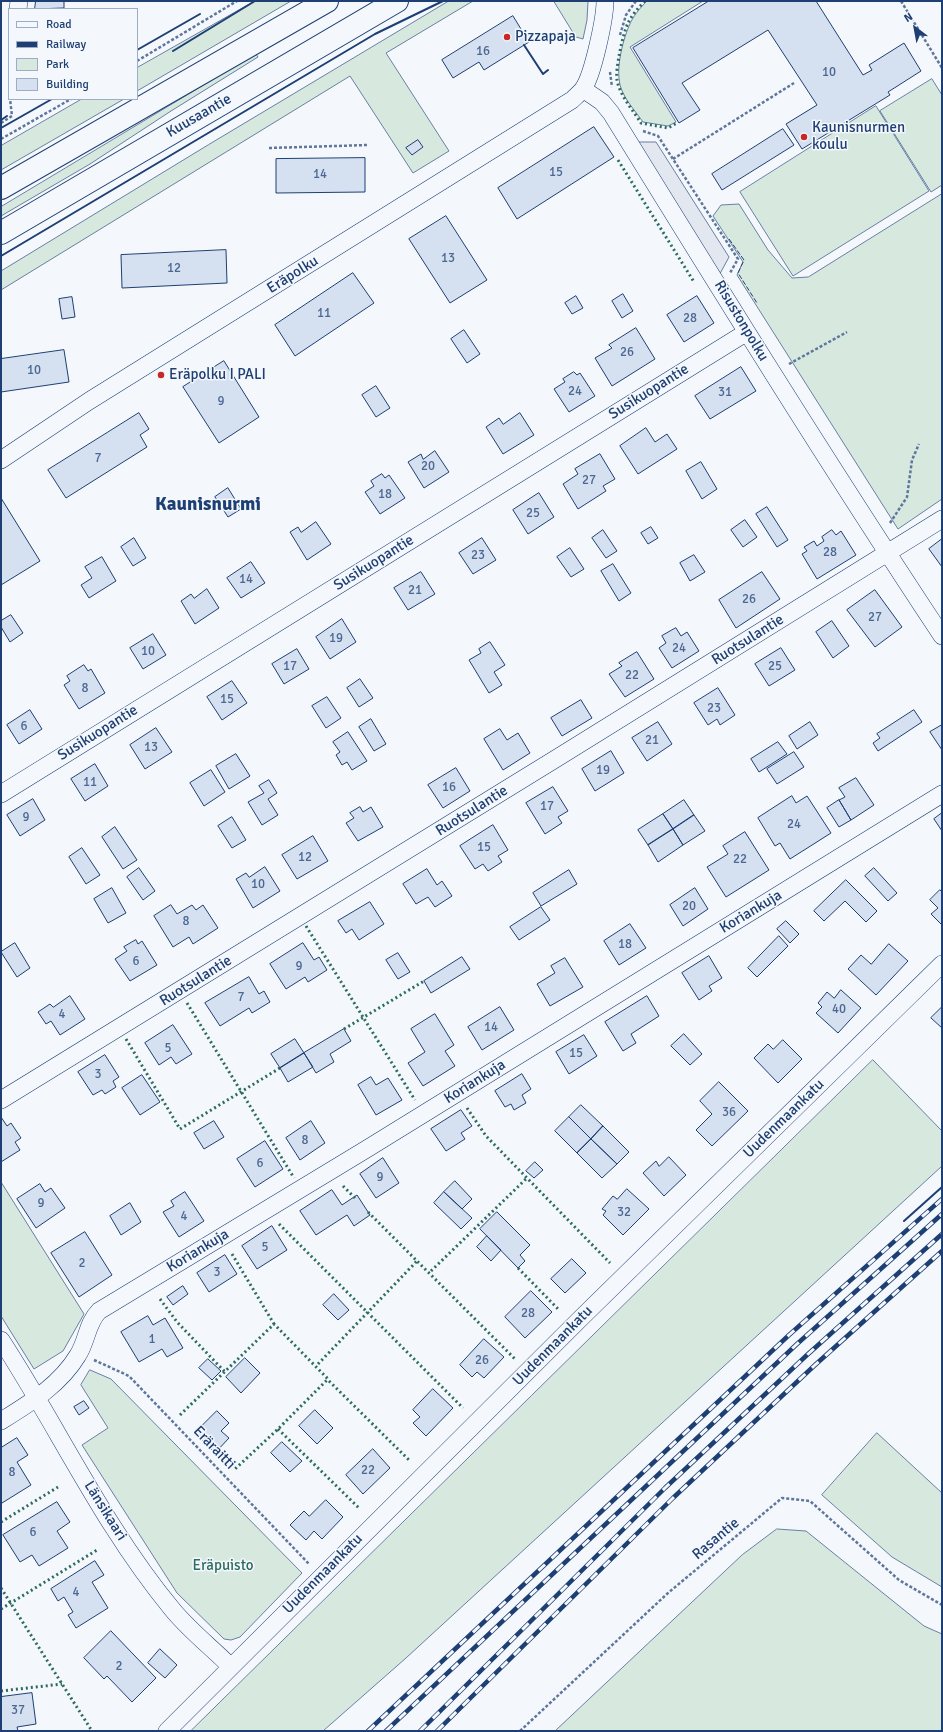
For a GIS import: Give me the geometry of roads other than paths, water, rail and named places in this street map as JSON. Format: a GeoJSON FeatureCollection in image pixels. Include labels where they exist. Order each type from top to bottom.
{"type":"FeatureCollection","features":[{"type":"Feature","properties":{"kind":"main road"},"geometry":{"type":"LineString","coordinates":[[1,188],[327,1]]}},
{"type":"Feature","properties":{"kind":"main road","name":"Kuusaantie"},"geometry":{"type":"LineString","coordinates":[[1,233],[397,1]]}},
{"type":"Feature","properties":{"kind":"street"},"geometry":{"type":"LineString","coordinates":[[583,89],[590,73],[605,13],[605,1]]}},
{"type":"Feature","properties":{"kind":"street","name":"Risustonpolku"},"geometry":{"type":"LineString","coordinates":[[583,89],[602,102],[610,113],[747,332],[942,636]]}},
{"type":"Feature","properties":{"kind":"street","name":"Eräpolku"},"geometry":{"type":"LineString","coordinates":[[1,460],[89,401],[535,124],[572,100],[583,89]]}},
{"type":"Feature","properties":{"kind":"street","name":"Susikuopantie"},"geometry":{"type":"LineString","coordinates":[[1,794],[747,332]]}},
{"type":"Feature","properties":{"kind":"street","name":"Ruotsulantie"},"geometry":{"type":"LineString","coordinates":[[1,1100],[888,554],[942,519]]}},
{"type":"Feature","properties":{"kind":"street","name":"Koriankuja"},"geometry":{"type":"LineString","coordinates":[[1,1421],[38,1398],[65,1375],[78,1355],[92,1318],[99,1311],[386,1137],[942,794]]}},
{"type":"Feature","properties":{"kind":"street","name":"Uudenmaankatu"},"geometry":{"type":"LineString","coordinates":[[167,1731],[230,1666],[568,1330],[942,964]]}},
{"type":"Feature","properties":{"kind":"street","name":"Länsikaari"},"geometry":{"type":"LineString","coordinates":[[1,1340],[38,1398],[90,1489],[141,1569],[172,1610],[230,1666]]}},
{"type":"Feature","properties":{"kind":"railway"},"geometry":{"type":"LineString","coordinates":[[368,1731],[789,1335],[942,1199]]}},
{"type":"Feature","properties":{"kind":"railway"},"geometry":{"type":"LineString","coordinates":[[386,1731],[797,1344],[942,1214]]}},
{"type":"Feature","properties":{"kind":"railway"},"geometry":{"type":"LineString","coordinates":[[420,1731],[665,1488],[807,1355],[942,1234]]}},
{"type":"Feature","properties":{"kind":"railway"},"geometry":{"type":"LineString","coordinates":[[437,1731],[673,1498],[815,1365],[942,1251]]}},
{"type":"Feature","properties":{"kind":"place","name":"Pizzapaja"},"geometry":{"type":"Point","coordinates":[507,37]}},
{"type":"Feature","properties":{"kind":"place","name":"Kaunisnurmen koulu"},"geometry":{"type":"Point","coordinates":[804,137]}},
{"type":"Feature","properties":{"kind":"place","name":"Eräpolku I PALI"},"geometry":{"type":"Point","coordinates":[161,375]}},
{"type":"Feature","properties":{"kind":"district","name":"Kaunisnurmi"},"geometry":{"type":"Point","coordinates":[208,505]}},
{"type":"Feature","properties":{"kind":"park label","name":"Eräpuisto"},"geometry":{"type":"Point","coordinates":[223,1566]}}]}
